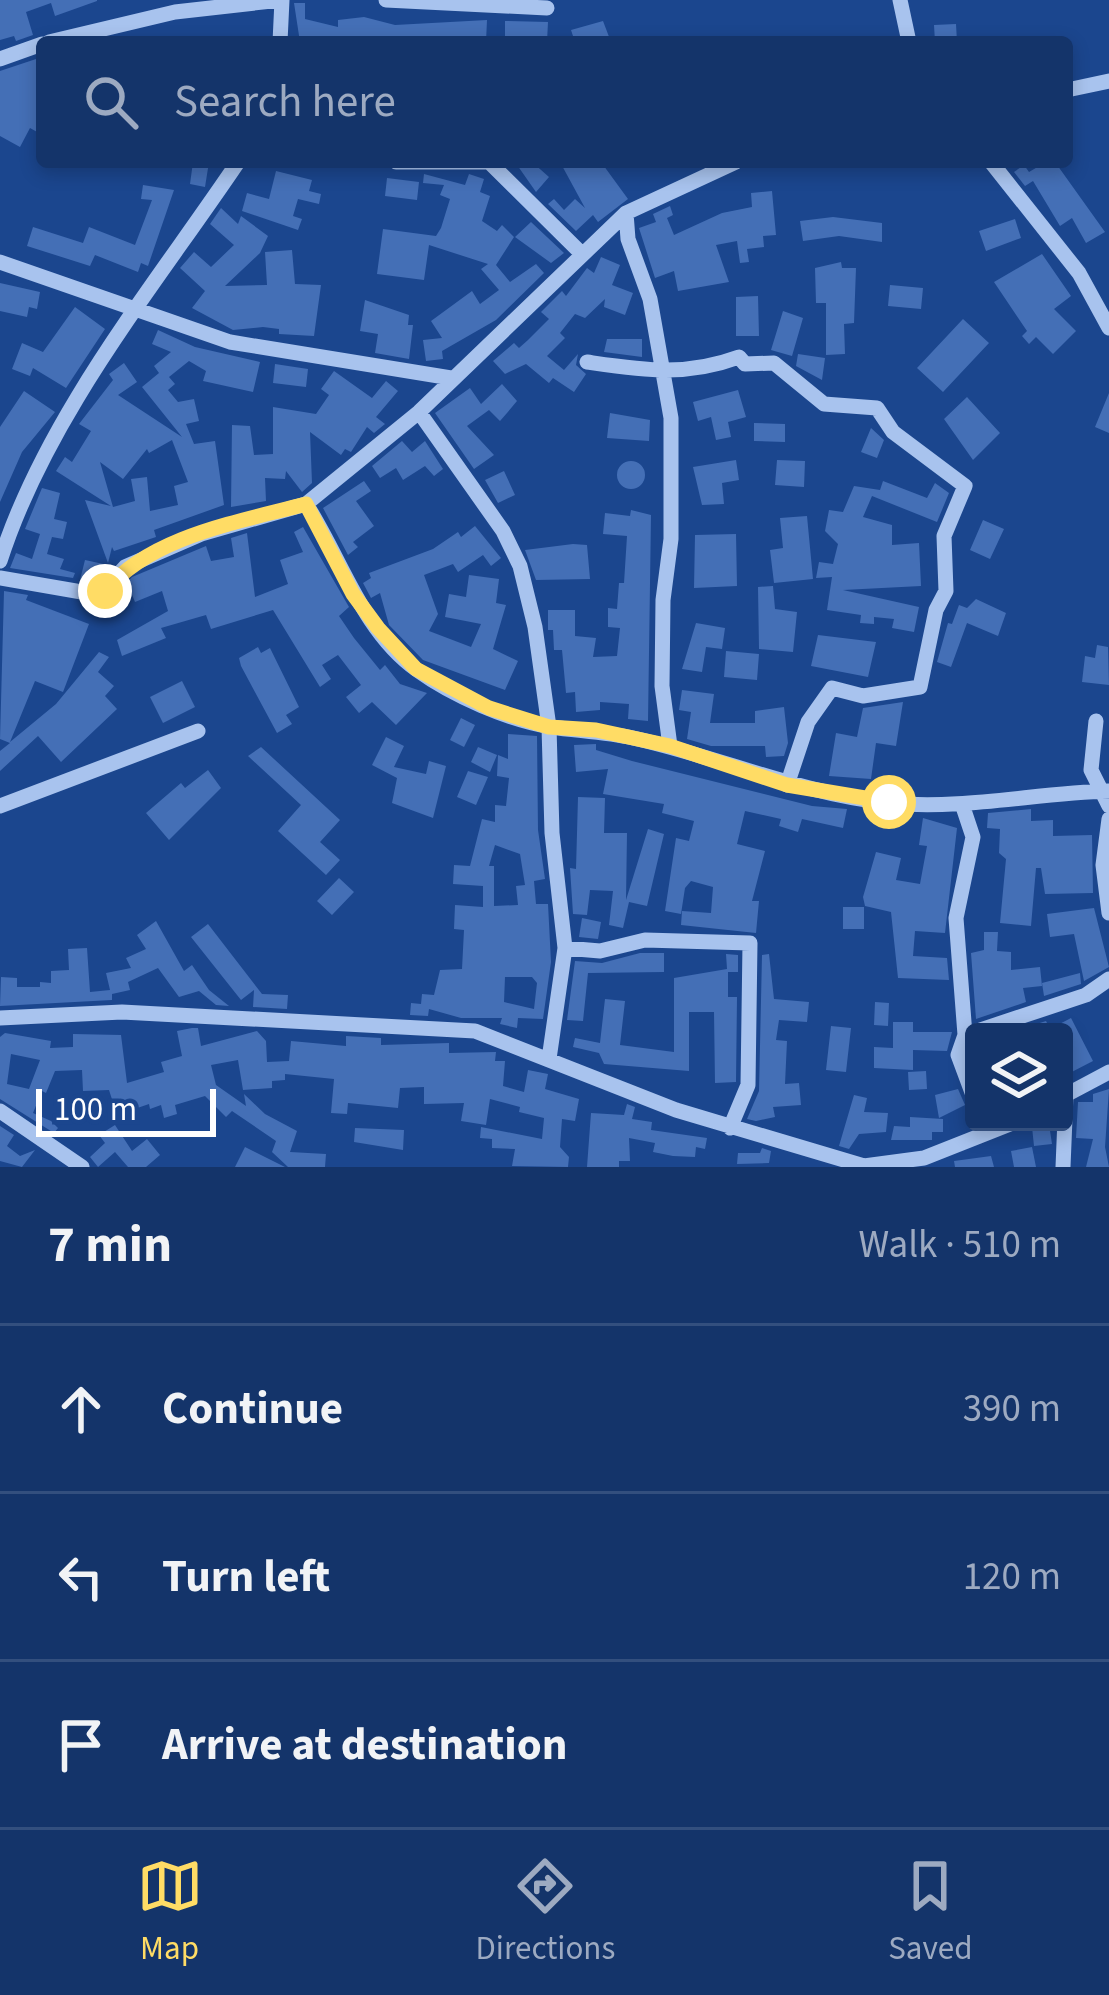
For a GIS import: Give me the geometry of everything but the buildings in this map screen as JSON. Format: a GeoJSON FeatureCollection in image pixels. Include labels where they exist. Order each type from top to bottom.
{"type":"FeatureCollection","features":[{"type":"Feature","properties":{"kind":"street"},"geometry":{"type":"LineString","coordinates":[[74,36],[175,12],[281,0],[280,36]]}},
{"type":"Feature","properties":{"kind":"street"},"geometry":{"type":"LineString","coordinates":[[386,0],[547,8]]}},
{"type":"Feature","properties":{"kind":"street"},"geometry":{"type":"LineString","coordinates":[[900,0],[908,36]]}},
{"type":"Feature","properties":{"kind":"street"},"geometry":{"type":"LineString","coordinates":[[0,59],[36,46]]}},
{"type":"Feature","properties":{"kind":"street"},"geometry":{"type":"LineString","coordinates":[[1073,89],[1109,81]]}},
{"type":"Feature","properties":{"kind":"street"},"geometry":{"type":"LineString","coordinates":[[0,561],[21,495],[234,168]]}},
{"type":"Feature","properties":{"kind":"street"},"geometry":{"type":"LineString","coordinates":[[493,168],[581,254]]}},
{"type":"Feature","properties":{"kind":"street"},"geometry":{"type":"LineString","coordinates":[[0,578],[99,595],[125,568],[182,542],[306,504],[419,412],[626,213],[723,168]]}},
{"type":"Feature","properties":{"kind":"street"},"geometry":{"type":"LineString","coordinates":[[997,168],[1078,273],[1109,328]]}},
{"type":"Feature","properties":{"kind":"street"},"geometry":{"type":"LineString","coordinates":[[626,213],[628,239],[650,299],[665,374],[672,483],[662,686],[670,746]]}},
{"type":"Feature","properties":{"kind":"street"},"geometry":{"type":"LineString","coordinates":[[0,262],[265,350],[356,359],[451,378]]}},
{"type":"Feature","properties":{"kind":"street"},"geometry":{"type":"LineString","coordinates":[[587,362],[665,374],[703,371],[739,358],[745,364],[774,363],[824,404],[877,407],[893,431],[965,486],[944,536],[946,591],[936,610],[920,687],[862,696],[832,688],[808,722],[787,785]]}},
{"type":"Feature","properties":{"kind":"street"},"geometry":{"type":"LineString","coordinates":[[419,412],[503,531],[520,566],[549,727],[552,833],[565,948],[549,1059]]}},
{"type":"Feature","properties":{"kind":"street"},"geometry":{"type":"LineString","coordinates":[[306,504],[353,594],[416,669],[489,708],[549,727],[596,730],[670,746],[787,785],[889,802],[962,804],[1105,796],[1091,770],[1096,721]]}},
{"type":"Feature","properties":{"kind":"street"},"geometry":{"type":"LineString","coordinates":[[0,806],[198,731]]}},
{"type":"Feature","properties":{"kind":"street"},"geometry":{"type":"LineString","coordinates":[[962,804],[973,837],[956,918],[965,1035],[958,1054],[965,1073]]}},
{"type":"Feature","properties":{"kind":"street"},"geometry":{"type":"LineString","coordinates":[[1109,819],[1103,865],[1109,913]]}},
{"type":"Feature","properties":{"kind":"street"},"geometry":{"type":"LineString","coordinates":[[565,948],[600,951],[645,940],[750,944],[748,1085],[730,1128]]}},
{"type":"Feature","properties":{"kind":"street"},"geometry":{"type":"LineString","coordinates":[[1001,1023],[1086,995],[1109,979]]}},
{"type":"Feature","properties":{"kind":"street"},"geometry":{"type":"LineString","coordinates":[[0,1018],[122,1012],[475,1031],[730,1128],[864,1166],[924,1162],[982,1131]]}},
{"type":"Feature","properties":{"kind":"street"},"geometry":{"type":"LineString","coordinates":[[1073,1091],[1109,1072]]}},
{"type":"Feature","properties":{"kind":"street"},"geometry":{"type":"LineString","coordinates":[[0,1111],[82,1167]]}},
{"type":"Feature","properties":{"kind":"street"},"geometry":{"type":"LineString","coordinates":[[1063,1167],[1064,1131]]}},
{"type":"Feature","properties":{"kind":"route"},"geometry":{"type":"LineString","coordinates":[[105,591],[125,568],[201,534],[306,504],[330,541],[353,594],[378,628],[416,669],[489,708],[549,727],[596,730],[670,746],[787,785],[889,802]]}}]}
